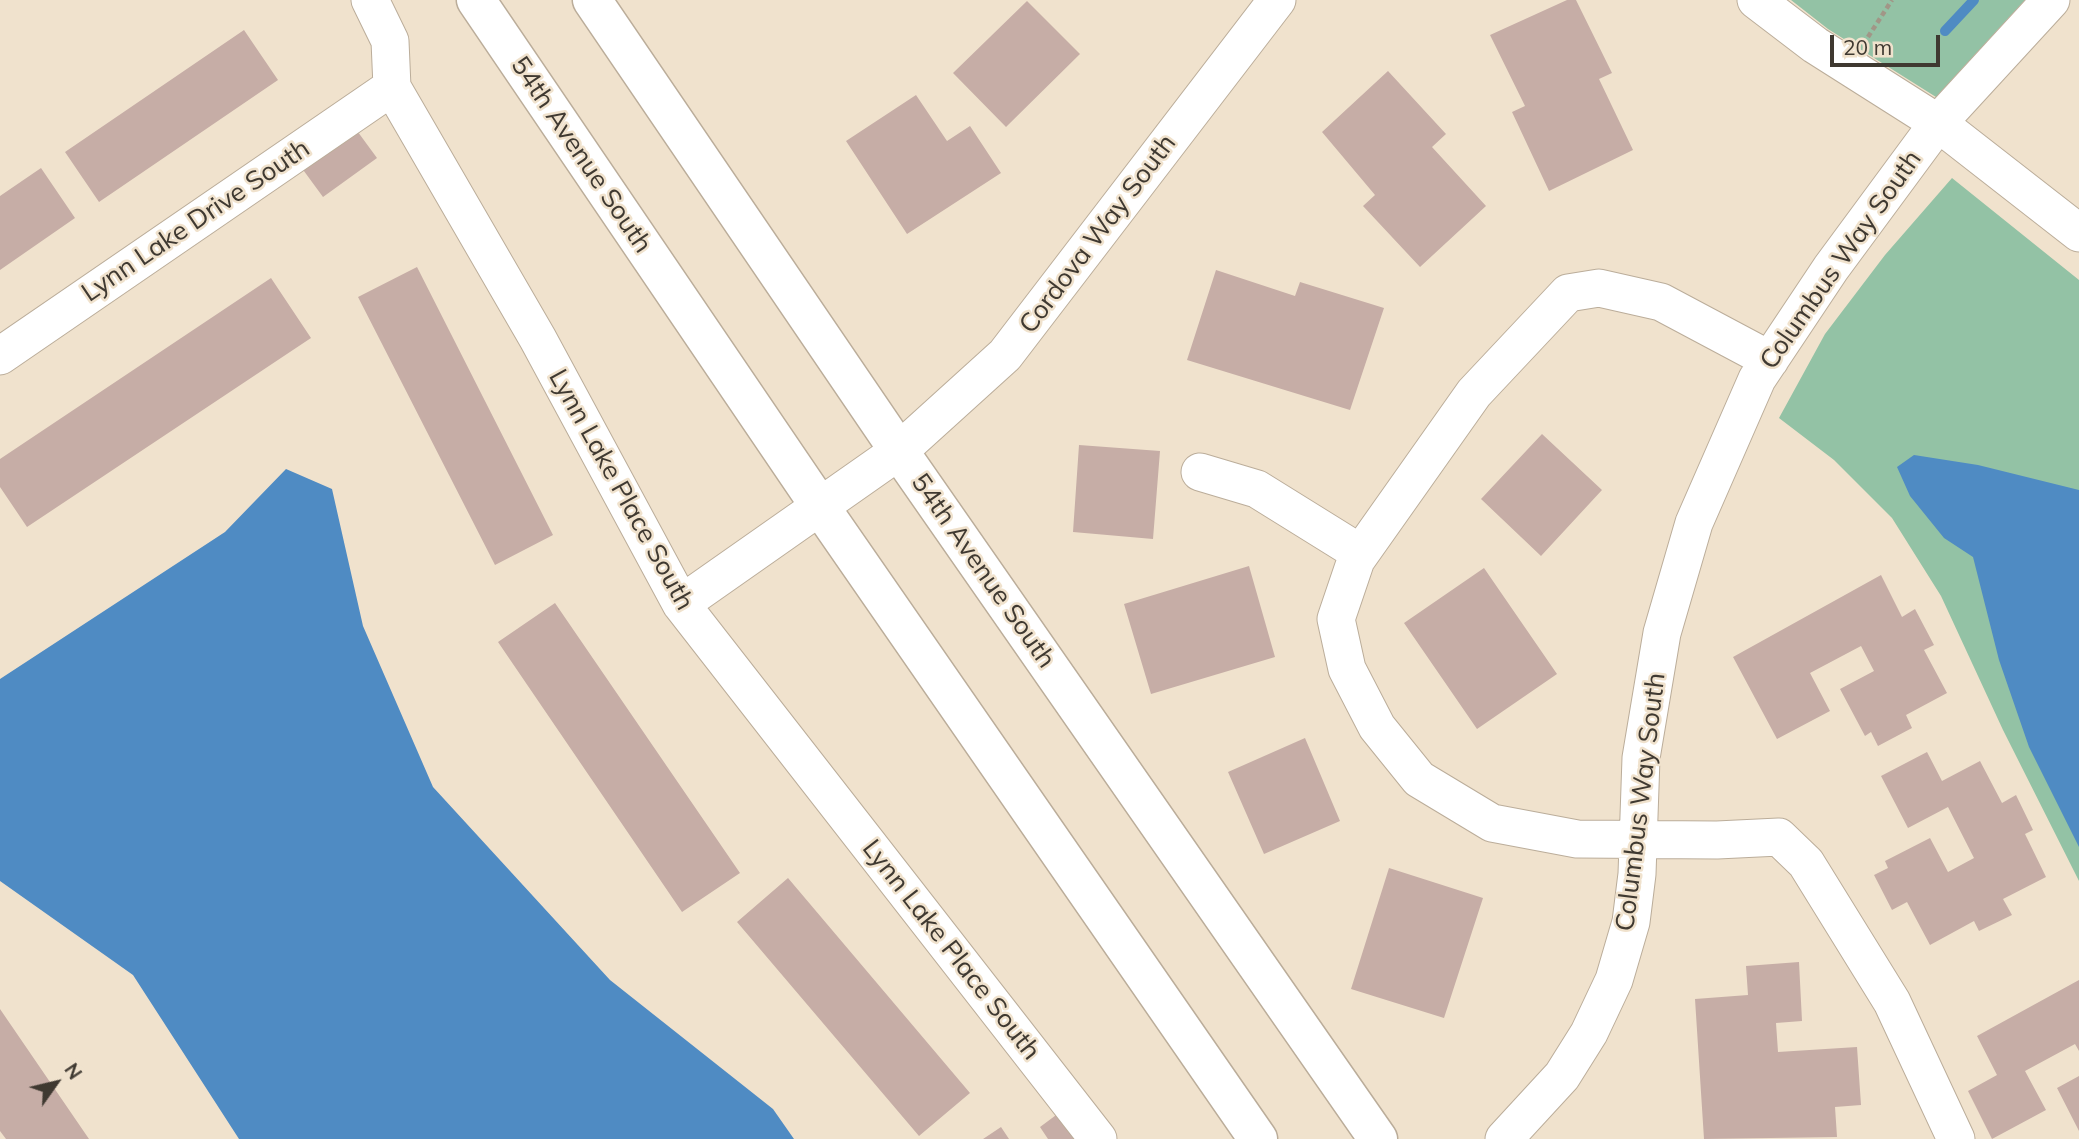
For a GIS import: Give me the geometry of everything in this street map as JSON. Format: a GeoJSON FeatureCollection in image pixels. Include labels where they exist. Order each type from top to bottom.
{"type":"FeatureCollection","features":[{"type":"Feature","properties":{"kind":"main road","name":"54th Avenue South"},"geometry":{"type":"LineString","coordinates":[[476,0],[821,508],[1258,1139]]}},
{"type":"Feature","properties":{"kind":"main road","name":"54th Avenue South"},"geometry":{"type":"LineString","coordinates":[[592,0],[899,451],[1378,1139]]}},
{"type":"Feature","properties":{"kind":"street","name":"Lynn Lake Place South"},"geometry":{"type":"LineString","coordinates":[[370,0],[390,41],[393,87],[538,339],[681,604],[1098,1139]]}},
{"type":"Feature","properties":{"kind":"street","name":"Cordova Way South"},"geometry":{"type":"LineString","coordinates":[[899,451],[1005,355],[1277,0]]}},
{"type":"Feature","properties":{"kind":"street"},"geometry":{"type":"LineString","coordinates":[[1756,0],[1815,45],[1938,123],[2079,233]]}},
{"type":"Feature","properties":{"kind":"street","name":"Columbus Way South"},"geometry":{"type":"LineString","coordinates":[[1504,1139],[1562,1076],[1589,1033],[1614,980],[1631,922],[1637,874],[1636,838],[1641,758],[1662,634],[1694,523],[1757,379],[1831,268],[1938,123],[2051,0]]}},
{"type":"Feature","properties":{"kind":"street","name":"Lynn Lake Drive South"},"geometry":{"type":"LineString","coordinates":[[0,356],[393,87]]}},
{"type":"Feature","properties":{"kind":"street"},"geometry":{"type":"LineString","coordinates":[[1770,360],[1661,302],[1599,288],[1568,293],[1474,393],[1360,553],[1336,619],[1347,669],[1377,727],[1419,779],[1492,823],[1577,839],[1717,840],[1779,837],[1806,863],[1892,1002],[1956,1139]]}},
{"type":"Feature","properties":{"kind":"street"},"geometry":{"type":"LineString","coordinates":[[681,604],[899,451]]}},
{"type":"Feature","properties":{"kind":"street"},"geometry":{"type":"LineString","coordinates":[[1200,472],[1257,489],[1360,553]]}},
{"type":"Feature","properties":{"kind":"path"},"geometry":{"type":"LineString","coordinates":[[1862,47],[1892,0]]}},
{"type":"Feature","properties":{"kind":"green space"},"geometry":{"type":"Polygon","coordinates":[[[1791,0],[2025,0],[1936,97],[1828,29],[1791,0]]]}},
{"type":"Feature","properties":{"kind":"green space"},"geometry":{"type":"Polygon","coordinates":[[[1952,178],[2079,280],[2079,881],[2003,730],[1941,596],[1892,518],[1834,460],[1779,418],[1825,334],[1885,255],[1952,178]]]}},
{"type":"Feature","properties":{"kind":"water"},"geometry":{"type":"Polygon","coordinates":[[[1914,455],[1978,465],[2079,490],[2079,847],[2029,747],[1999,660],[1973,557],[1944,538],[1910,496],[1897,467],[1914,455]]]}},
{"type":"Feature","properties":{"kind":"water"},"geometry":{"type":"Polygon","coordinates":[[[286,469],[332,489],[363,626],[433,787],[610,980],[773,1109],[794,1139],[239,1139],[133,975],[0,881],[0,679],[225,532],[286,469]]]}},
{"type":"Feature","properties":{"kind":"building"},"geometry":{"type":"Polygon","coordinates":[[[1567,0],[1576,0],[1612,73],[1599,79],[1633,150],[1549,191],[1512,112],[1525,106],[1490,35],[1567,0]]]}},
{"type":"Feature","properties":{"kind":"building"},"geometry":{"type":"Polygon","coordinates":[[[1027,1],[1080,54],[1006,127],[953,73],[1027,1]]]}},
{"type":"Feature","properties":{"kind":"building"},"geometry":{"type":"Polygon","coordinates":[[[244,30],[278,80],[99,202],[65,152],[244,30]]]}},
{"type":"Feature","properties":{"kind":"building"},"geometry":{"type":"Polygon","coordinates":[[[1388,71],[1446,134],[1432,147],[1486,206],[1420,267],[1363,206],[1375,195],[1322,132],[1388,71]]]}},
{"type":"Feature","properties":{"kind":"building"},"geometry":{"type":"Polygon","coordinates":[[[916,95],[947,141],[970,126],[1001,173],[907,234],[846,141],[916,95]]]}},
{"type":"Feature","properties":{"kind":"building"},"geometry":{"type":"Polygon","coordinates":[[[355,128],[377,158],[323,197],[301,167],[355,128]]]}},
{"type":"Feature","properties":{"kind":"building"},"geometry":{"type":"Polygon","coordinates":[[[41,168],[75,218],[0,270],[0,196],[41,168]]]}},
{"type":"Feature","properties":{"kind":"building"},"geometry":{"type":"Polygon","coordinates":[[[417,267],[553,535],[495,565],[358,297],[417,267]]]}},
{"type":"Feature","properties":{"kind":"building"},"geometry":{"type":"Polygon","coordinates":[[[1216,270],[1295,296],[1300,282],[1384,308],[1350,410],[1187,360],[1216,270]]]}},
{"type":"Feature","properties":{"kind":"building"},"geometry":{"type":"Polygon","coordinates":[[[271,278],[311,338],[27,527],[0,487],[0,459],[271,278]]]}},
{"type":"Feature","properties":{"kind":"building"},"geometry":{"type":"Polygon","coordinates":[[[1542,434],[1602,490],[1541,556],[1481,499],[1542,434]]]}},
{"type":"Feature","properties":{"kind":"building"},"geometry":{"type":"Polygon","coordinates":[[[1079,445],[1160,451],[1153,539],[1073,532],[1079,445]]]}},
{"type":"Feature","properties":{"kind":"building"},"geometry":{"type":"Polygon","coordinates":[[[1249,566],[1275,657],[1151,694],[1124,604],[1249,566]]]}},
{"type":"Feature","properties":{"kind":"building"},"geometry":{"type":"Polygon","coordinates":[[[1484,568],[1557,674],[1477,729],[1404,623],[1484,568]]]}},
{"type":"Feature","properties":{"kind":"building"},"geometry":{"type":"Polygon","coordinates":[[[1881,575],[1902,617],[1915,609],[1934,645],[1924,650],[1947,693],[1906,715],[1912,728],[1878,746],[1871,732],[1865,736],[1840,689],[1874,671],[1861,646],[1810,673],[1830,711],[1777,739],[1733,657],[1881,575]]]}},
{"type":"Feature","properties":{"kind":"building"},"geometry":{"type":"Polygon","coordinates":[[[555,603],[740,873],[682,912],[498,642],[555,603]]]}},
{"type":"Feature","properties":{"kind":"building"},"geometry":{"type":"Polygon","coordinates":[[[1305,738],[1340,821],[1264,854],[1228,772],[1305,738]]]}},
{"type":"Feature","properties":{"kind":"building"},"geometry":{"type":"Polygon","coordinates":[[[1927,752],[1942,781],[1980,761],[2002,803],[2016,795],[2033,830],[2025,834],[2046,877],[2003,899],[2012,915],[1979,931],[1974,921],[1930,945],[1907,902],[1892,910],[1874,875],[1888,868],[1885,861],[1930,838],[1948,872],[1974,858],[1948,807],[1908,828],[1881,776],[1927,752]]]}},
{"type":"Feature","properties":{"kind":"building"},"geometry":{"type":"Polygon","coordinates":[[[1389,868],[1483,898],[1444,1018],[1351,989],[1389,868]]]}},
{"type":"Feature","properties":{"kind":"building"},"geometry":{"type":"Polygon","coordinates":[[[788,878],[970,1093],[919,1136],[737,922],[788,878]]]}},
{"type":"Feature","properties":{"kind":"building"},"geometry":{"type":"Polygon","coordinates":[[[1799,962],[1802,1021],[1776,1023],[1778,1052],[1857,1047],[1861,1105],[1835,1107],[1837,1137],[1704,1139],[1695,999],[1748,995],[1746,966],[1799,962]]]}},
{"type":"Feature","properties":{"kind":"building"},"geometry":{"type":"Polygon","coordinates":[[[2079,980],[2079,1051],[2075,1044],[2025,1071],[2046,1110],[1992,1139],[1968,1091],[1997,1075],[1977,1036],[2079,980]]]}},
{"type":"Feature","properties":{"kind":"building"},"geometry":{"type":"Polygon","coordinates":[[[0,1009],[89,1139],[6,1139],[0,1131],[0,1009]]]}},
{"type":"Feature","properties":{"kind":"building"},"geometry":{"type":"Polygon","coordinates":[[[2079,1076],[2079,1131],[2057,1088],[2079,1076]]]}},
{"type":"Feature","properties":{"kind":"building"},"geometry":{"type":"Polygon","coordinates":[[[1071,1104],[1096,1139],[1048,1139],[1040,1127],[1071,1104]]]}},
{"type":"Feature","properties":{"kind":"building"},"geometry":{"type":"Polygon","coordinates":[[[1001,1127],[1009,1139],[983,1139],[1001,1127]]]}},
{"type":"Feature","properties":{"kind":"waterway"},"geometry":{"type":"LineString","coordinates":[[1945,31],[1974,0]]}}]}
